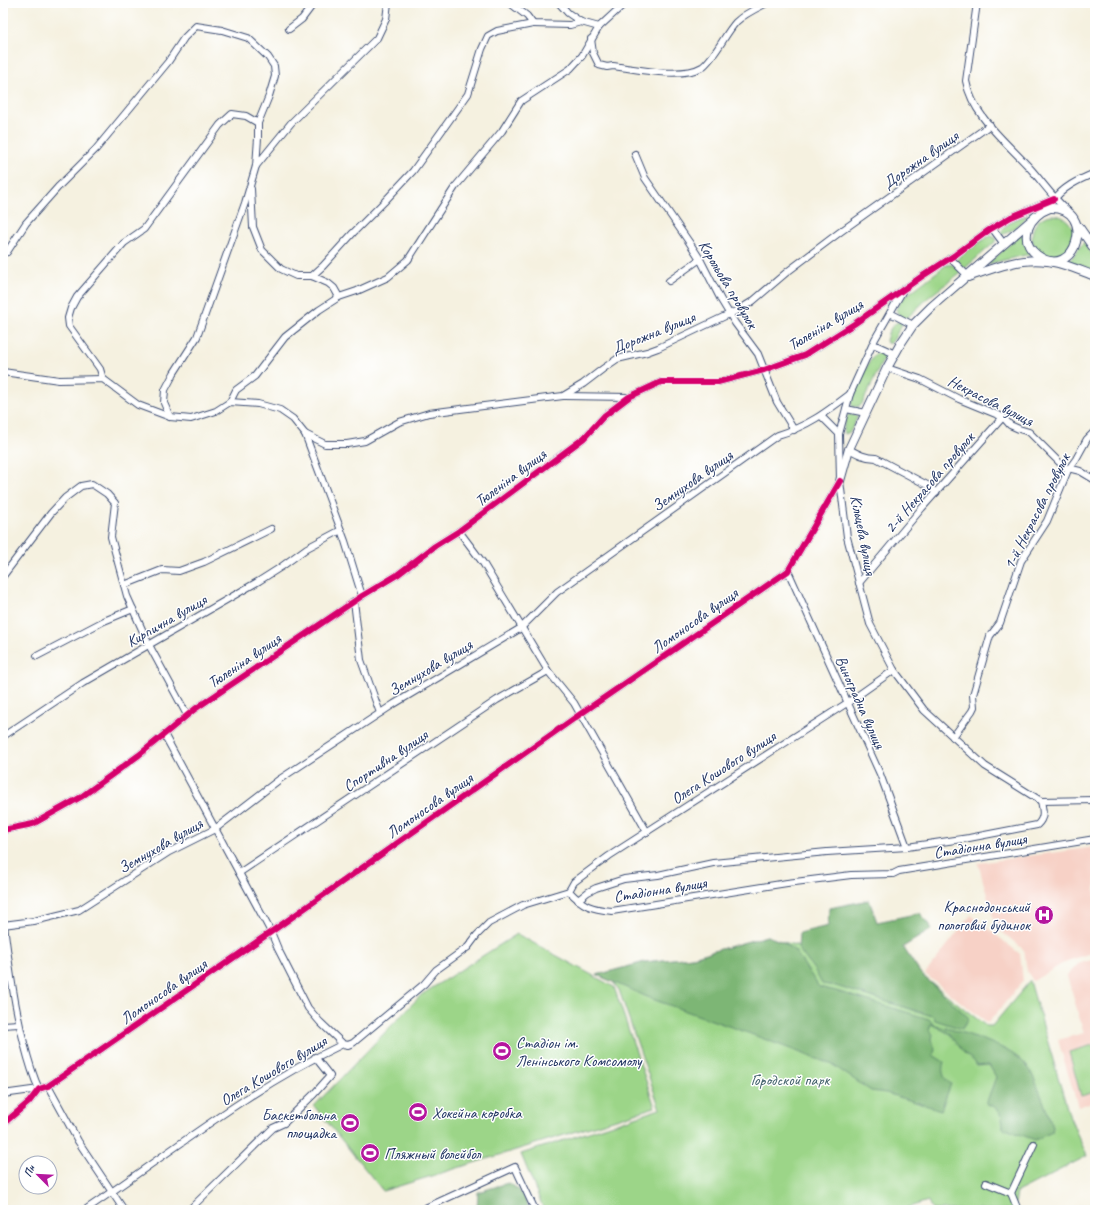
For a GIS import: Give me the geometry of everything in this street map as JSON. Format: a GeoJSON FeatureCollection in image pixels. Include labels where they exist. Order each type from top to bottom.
{"type":"FeatureCollection","features":[{"type":"Feature","properties":{"kind":"street"},"geometry":{"type":"LineString","coordinates":[[289,29],[302,19],[314,3]]}},
{"type":"Feature","properties":{"kind":"street"},"geometry":{"type":"LineString","coordinates":[[256,166],[291,123],[377,38],[386,19],[388,3]]}},
{"type":"Feature","properties":{"kind":"street"},"geometry":{"type":"LineString","coordinates":[[510,3],[528,16],[533,24]]}},
{"type":"Feature","properties":{"kind":"street"},"geometry":{"type":"LineString","coordinates":[[559,3],[568,13],[581,22],[599,27]]}},
{"type":"Feature","properties":{"kind":"street"},"geometry":{"type":"LineString","coordinates":[[258,123],[246,116],[232,114],[220,125],[144,229],[124,243],[77,297],[68,318],[69,326],[100,369],[103,379],[138,405],[170,417],[191,419],[216,411],[230,402],[236,390],[255,376],[285,337],[319,310],[339,297],[357,291],[388,277],[408,260],[455,187],[502,132],[521,101],[570,69],[582,56],[599,27],[625,3]]}},
{"type":"Feature","properties":{"kind":"street"},"geometry":{"type":"LineString","coordinates":[[591,39],[593,53],[599,65],[670,73],[690,71],[703,66],[716,51],[736,21],[767,3]]}},
{"type":"Feature","properties":{"kind":"street"},"geometry":{"type":"LineString","coordinates":[[976,3],[966,81],[967,91],[976,107],[990,125],[1029,167],[1054,199],[1069,213],[1095,250]]}},
{"type":"Feature","properties":{"kind":"street"},"geometry":{"type":"LineString","coordinates":[[312,276],[413,171],[468,94],[482,49],[488,36],[497,31],[533,24],[570,25],[581,22]]}},
{"type":"Feature","properties":{"kind":"street"},"geometry":{"type":"LineString","coordinates":[[7,252],[26,223],[96,148],[168,62],[184,38],[196,26],[222,30],[248,38],[268,57],[274,66],[276,76],[258,123],[256,166],[197,337],[165,390],[164,403],[170,417]]}},
{"type":"Feature","properties":{"kind":"street","name":"Дорожна вулиця"},"geometry":{"type":"LineString","coordinates":[[305,434],[325,444],[347,444],[365,441],[399,422],[429,413],[563,396],[583,384],[618,359],[658,348],[753,301],[787,272],[840,232],[990,125]]}},
{"type":"Feature","properties":{"kind":"street","name":"Корольова провулок"},"geometry":{"type":"LineString","coordinates":[[635,154],[645,178],[670,212],[700,259],[721,300],[758,354],[777,402],[794,430]]}},
{"type":"Feature","properties":{"kind":"street"},"geometry":{"type":"LineString","coordinates":[[1046,209],[1063,189],[1077,180],[1095,173]]}},
{"type":"Feature","properties":{"kind":"street"},"geometry":{"type":"LineString","coordinates":[[250,186],[253,227],[262,250],[281,269],[296,276],[312,276],[334,288],[339,297]]}},
{"type":"Feature","properties":{"kind":"street","name":"Тюленіна вулиця"},"geometry":{"type":"LineString","coordinates":[[3,830],[33,824],[81,797],[139,755],[187,715],[354,601],[397,575],[435,546],[460,531],[584,438],[604,416],[629,397],[661,382],[718,382],[764,370],[805,354],[950,258],[992,228],[1011,217],[1054,199]]}},
{"type":"Feature","properties":{"kind":"street"},"geometry":{"type":"LineString","coordinates":[[1046,209],[1055,208],[1065,210],[1069,213]]}},
{"type":"Feature","properties":{"kind":"street","name":"Кільцева вулиця"},"geometry":{"type":"LineString","coordinates":[[1041,801],[985,766],[924,710],[894,670],[870,624],[847,537],[840,481],[849,449],[887,368],[913,325],[931,307],[1046,209]]}},
{"type":"Feature","properties":{"kind":"street","name":"Кільцева вулиця"},"geometry":{"type":"LineString","coordinates":[[1035,217],[1029,224],[1027,240],[1035,253],[1048,261]]}},
{"type":"Feature","properties":{"kind":"street"},"geometry":{"type":"LineString","coordinates":[[950,258],[966,277],[1001,266],[1028,260],[1048,261],[1064,258],[1075,249],[1079,240],[1078,224]]}},
{"type":"Feature","properties":{"kind":"street"},"geometry":{"type":"LineString","coordinates":[[992,228],[1004,244]]}},
{"type":"Feature","properties":{"kind":"street"},"geometry":{"type":"LineString","coordinates":[[669,281],[700,259]]}},
{"type":"Feature","properties":{"kind":"street"},"geometry":{"type":"LineString","coordinates":[[1048,261],[1095,276]]}},
{"type":"Feature","properties":{"kind":"street"},"geometry":{"type":"LineString","coordinates":[[840,481],[839,434],[850,394],[873,344],[902,290]]}},
{"type":"Feature","properties":{"kind":"street"},"geometry":{"type":"LineString","coordinates":[[890,313],[913,325]]}},
{"type":"Feature","properties":{"kind":"street"},"geometry":{"type":"LineString","coordinates":[[873,344],[895,354]]}},
{"type":"Feature","properties":{"kind":"street","name":"Некрасова вулиця"},"geometry":{"type":"LineString","coordinates":[[887,368],[920,379],[959,399],[1003,417],[1010,425],[1029,432],[1064,467],[1080,471],[1095,480]]}},
{"type":"Feature","properties":{"kind":"street"},"geometry":{"type":"LineString","coordinates":[[3,372],[59,380],[103,379]]}},
{"type":"Feature","properties":{"kind":"street","name":"Земнухова вулиця"},"geometry":{"type":"LineString","coordinates":[[4,925],[34,921],[79,910],[169,852],[215,829],[280,779],[380,713],[521,628],[557,592],[778,435],[794,430],[821,416],[850,394]]}},
{"type":"Feature","properties":{"kind":"street"},"geometry":{"type":"LineString","coordinates":[[563,396],[629,397]]}},
{"type":"Feature","properties":{"kind":"street"},"geometry":{"type":"LineString","coordinates":[[230,402],[258,404],[280,410],[293,419],[305,434],[346,541],[362,596]]}},
{"type":"Feature","properties":{"kind":"street"},"geometry":{"type":"LineString","coordinates":[[846,409],[866,413]]}},
{"type":"Feature","properties":{"kind":"street"},"geometry":{"type":"LineString","coordinates":[[821,416],[839,434]]}},
{"type":"Feature","properties":{"kind":"street","name":"2-й Некрасова провулок"},"geometry":{"type":"LineString","coordinates":[[859,583],[963,461],[1003,417]]}},
{"type":"Feature","properties":{"kind":"street","name":"1-й Некрасова провулок"},"geometry":{"type":"LineString","coordinates":[[953,737],[974,707],[973,695],[990,636],[1000,623],[1021,561],[1047,522],[1069,468],[1076,459],[1087,439],[1095,431]]}},
{"type":"Feature","properties":{"kind":"street"},"geometry":{"type":"LineString","coordinates":[[849,449],[862,456],[876,458],[929,486],[936,493]]}},
{"type":"Feature","properties":{"kind":"street","name":"Ломоносова вулиця"},"geometry":{"type":"LineString","coordinates":[[3,1094],[39,1089],[48,1086],[788,571],[840,481]]}},
{"type":"Feature","properties":{"kind":"street"},"geometry":{"type":"LineString","coordinates":[[3,576],[50,513],[65,498],[81,486],[92,484],[107,494],[115,503],[111,537],[124,585],[149,645],[187,715]]}},
{"type":"Feature","properties":{"kind":"street"},"geometry":{"type":"LineString","coordinates":[[124,585],[162,570],[178,571],[204,562],[271,529]]}},
{"type":"Feature","properties":{"kind":"street","name":"Кирпична вулиця"},"geometry":{"type":"LineString","coordinates":[[5,735],[83,684],[259,581],[307,548],[341,530]]}},
{"type":"Feature","properties":{"kind":"street"},"geometry":{"type":"LineString","coordinates":[[460,531],[482,563],[548,671],[574,703],[579,715],[647,832]]}},
{"type":"Feature","properties":{"kind":"street","name":"Виноградна вулиця"},"geometry":{"type":"LineString","coordinates":[[788,571],[880,774],[907,847]]}},
{"type":"Feature","properties":{"kind":"street"},"geometry":{"type":"LineString","coordinates":[[354,601],[361,660],[380,713]]}},
{"type":"Feature","properties":{"kind":"street"},"geometry":{"type":"LineString","coordinates":[[37,656],[104,621],[133,609]]}},
{"type":"Feature","properties":{"kind":"street","name":"Олега Кошового вулиця"},"geometry":{"type":"LineString","coordinates":[[85,1210],[224,1113],[282,1076],[315,1057],[343,1044],[348,1045],[352,1043],[424,984],[436,970],[468,947],[489,923],[524,905],[569,890],[574,882],[609,856],[847,703],[894,670]]}},
{"type":"Feature","properties":{"kind":"street","name":"Спортивна вулиця"},"geometry":{"type":"LineString","coordinates":[[239,873],[497,700],[548,671]]}},
{"type":"Feature","properties":{"kind":"street"},"geometry":{"type":"LineString","coordinates":[[164,734],[271,932],[308,1008],[343,1044]]}},
{"type":"Feature","properties":{"kind":"street"},"geometry":{"type":"LineString","coordinates":[[1041,801],[1095,800]]}},
{"type":"Feature","properties":{"kind":"street","name":"Стадіонна вулиця"},"geometry":{"type":"LineString","coordinates":[[1041,801],[1044,812],[1042,820],[1037,825],[969,838],[907,847],[827,852],[713,863],[624,879],[596,888],[578,900],[598,910],[612,911],[851,875],[892,874],[900,871],[1095,839]]}},
{"type":"Feature","properties":{"kind":"street"},"geometry":{"type":"LineString","coordinates":[[569,890],[578,900]]}},
{"type":"Feature","properties":{"kind":"street"},"geometry":{"type":"LineString","coordinates":[[3,1124],[29,1102],[39,1089],[33,1076],[19,1024],[11,984],[4,925]]}},
{"type":"Feature","properties":{"kind":"street"},"geometry":{"type":"LineString","coordinates":[[3,1026],[19,1024]]}},
{"type":"Feature","properties":{"kind":"street"},"geometry":{"type":"LineString","coordinates":[[188,1210],[216,1185],[274,1128],[288,1120],[330,1076],[315,1057]]}},
{"type":"Feature","properties":{"kind":"street"},"geometry":{"type":"LineString","coordinates":[[48,1086],[78,1141],[124,1210]]}},
{"type":"Feature","properties":{"kind":"street"},"geometry":{"type":"LineString","coordinates":[[1011,1193],[1034,1144]]}},
{"type":"Feature","properties":{"kind":"street"},"geometry":{"type":"LineString","coordinates":[[421,1210],[515,1168],[535,1210]]}},
{"type":"Feature","properties":{"kind":"street"},"geometry":{"type":"LineString","coordinates":[[986,1182],[1011,1193],[1018,1210]]}},
{"type":"Feature","properties":{"kind":"shaded area","name":"Краснодонський пологовий будинок"},"geometry":{"type":"Polygon","coordinates":[[[1095,847],[1095,952],[1067,961],[1033,981],[1027,971],[1024,950],[996,927],[978,863],[1095,847]]]}},
{"type":"Feature","properties":{"kind":"shaded area"},"geometry":{"type":"Polygon","coordinates":[[[971,915],[1020,954],[1023,981],[988,1023],[925,974],[971,915]]]}},
{"type":"Feature","properties":{"kind":"shaded area"},"geometry":{"type":"Polygon","coordinates":[[[1095,959],[1095,1101],[1078,1107],[1058,1040],[1084,1033],[1067,976],[1078,964],[1095,959]]]}},
{"type":"Feature","properties":{"kind":"green space"},"geometry":{"type":"Polygon","coordinates":[[[1028,215],[1012,230],[1000,236],[1004,228],[1011,222],[1028,215]]]}},
{"type":"Feature","properties":{"kind":"green space"},"geometry":{"type":"Polygon","coordinates":[[[1053,215],[1068,221],[1074,236],[1068,251],[1053,257],[1038,251],[1032,236],[1038,221],[1053,215]]]}},
{"type":"Feature","properties":{"kind":"green space"},"geometry":{"type":"Polygon","coordinates":[[[1022,233],[1030,254],[988,264],[1022,233]]]}},
{"type":"Feature","properties":{"kind":"green space"},"geometry":{"type":"Polygon","coordinates":[[[991,236],[997,239],[994,243],[964,269],[956,261],[972,247],[991,236]]]}},
{"type":"Feature","properties":{"kind":"green space"},"geometry":{"type":"Polygon","coordinates":[[[1084,242],[1095,260],[1095,271],[1069,261],[1084,242]]]}},
{"type":"Feature","properties":{"kind":"green space"},"geometry":{"type":"Polygon","coordinates":[[[946,265],[954,266],[960,271],[960,273],[929,297],[905,319],[898,314],[896,309],[903,298],[946,265]]]}},
{"type":"Feature","properties":{"kind":"green space"},"geometry":{"type":"Polygon","coordinates":[[[898,322],[902,322],[902,324],[894,339],[890,344],[887,343],[886,341],[890,330],[898,322]]]}},
{"type":"Feature","properties":{"kind":"green space"},"geometry":{"type":"Polygon","coordinates":[[[878,352],[883,353],[885,356],[862,404],[860,406],[853,407],[851,404],[856,389],[871,360],[878,352]]]}},
{"type":"Feature","properties":{"kind":"green space"},"geometry":{"type":"Polygon","coordinates":[[[849,414],[858,416],[850,432],[845,434],[844,424],[849,414]]]}},
{"type":"Feature","properties":{"kind":"green space"},"geometry":{"type":"Polygon","coordinates":[[[869,900],[877,922],[920,913],[932,929],[903,947],[921,974],[969,1018],[962,1029],[935,1020],[934,1017],[929,1015],[836,986],[822,984],[815,971],[798,948],[799,933],[828,926],[829,908],[869,900]]]}},
{"type":"Feature","properties":{"kind":"green space","name":"Стадіон ім. Ленінського Комсомолу"},"geometry":{"type":"Polygon","coordinates":[[[517,934],[614,987],[655,1107],[383,1191],[314,1106],[421,995],[517,934]]]}},
{"type":"Feature","properties":{"kind":"green space","name":"Городской парк"},"geometry":{"type":"Polygon","coordinates":[[[767,936],[783,942],[923,976],[986,1026],[992,1026],[1030,981],[1070,1118],[1087,1156],[1017,1192],[1014,1210],[932,1210],[928,1201],[900,1210],[544,1210],[521,1154],[660,1109],[619,990],[613,982],[597,975],[645,962],[693,957],[767,936]]]}},
{"type":"Feature","properties":{"kind":"green space"},"geometry":{"type":"Polygon","coordinates":[[[767,936],[783,942],[795,951],[819,987],[929,1019],[933,1024],[996,1045],[1019,1058],[1027,1066],[1034,1078],[1053,1127],[1052,1132],[1035,1140],[1003,1128],[1000,1113],[995,1107],[987,1104],[996,1077],[989,1065],[977,1066],[974,1061],[964,1053],[950,1034],[931,1024],[929,1030],[933,1034],[932,1039],[935,1050],[933,1055],[944,1062],[943,1074],[951,1084],[941,1110],[886,1093],[871,1091],[833,1065],[652,999],[597,975],[645,962],[693,957],[767,936]]]}},
{"type":"Feature","properties":{"kind":"green space"},"geometry":{"type":"Polygon","coordinates":[[[1093,1045],[1095,1052],[1095,1092],[1081,1096],[1069,1052],[1093,1045]]]}},
{"type":"Feature","properties":{"kind":"green space"},"geometry":{"type":"Polygon","coordinates":[[[508,1183],[520,1191],[530,1210],[477,1210],[478,1192],[508,1183]]]}},
{"type":"Feature","properties":{"kind":"cycle path"},"geometry":{"type":"LineString","coordinates":[[3,830],[33,824],[81,797],[139,755],[195,709],[362,596],[397,575],[435,546],[459,531],[584,438],[604,416],[629,397],[661,382],[718,382],[764,370],[805,355],[854,324],[989,230],[1011,217],[1054,199]]}},
{"type":"Feature","properties":{"kind":"cycle path"},"geometry":{"type":"LineString","coordinates":[[3,1124],[29,1102],[39,1089],[48,1086],[271,932],[579,715],[788,571],[840,481]]}},
{"type":"Feature","properties":{"kind":"place","name":"Краснодонський пологовий будинок"},"geometry":{"type":"Point","coordinates":[1044,915]}},
{"type":"Feature","properties":{"kind":"place","name":"Стадіон ім. Ленінського Комсомолу"},"geometry":{"type":"Point","coordinates":[502,1051]}},
{"type":"Feature","properties":{"kind":"place","name":"Хокейна коробка"},"geometry":{"type":"Point","coordinates":[418,1112]}},
{"type":"Feature","properties":{"kind":"place","name":"Баскетбольна площадка"},"geometry":{"type":"Point","coordinates":[350,1123]}},
{"type":"Feature","properties":{"kind":"place","name":"Пляжный волейбол"},"geometry":{"type":"Point","coordinates":[370,1153]}}]}
